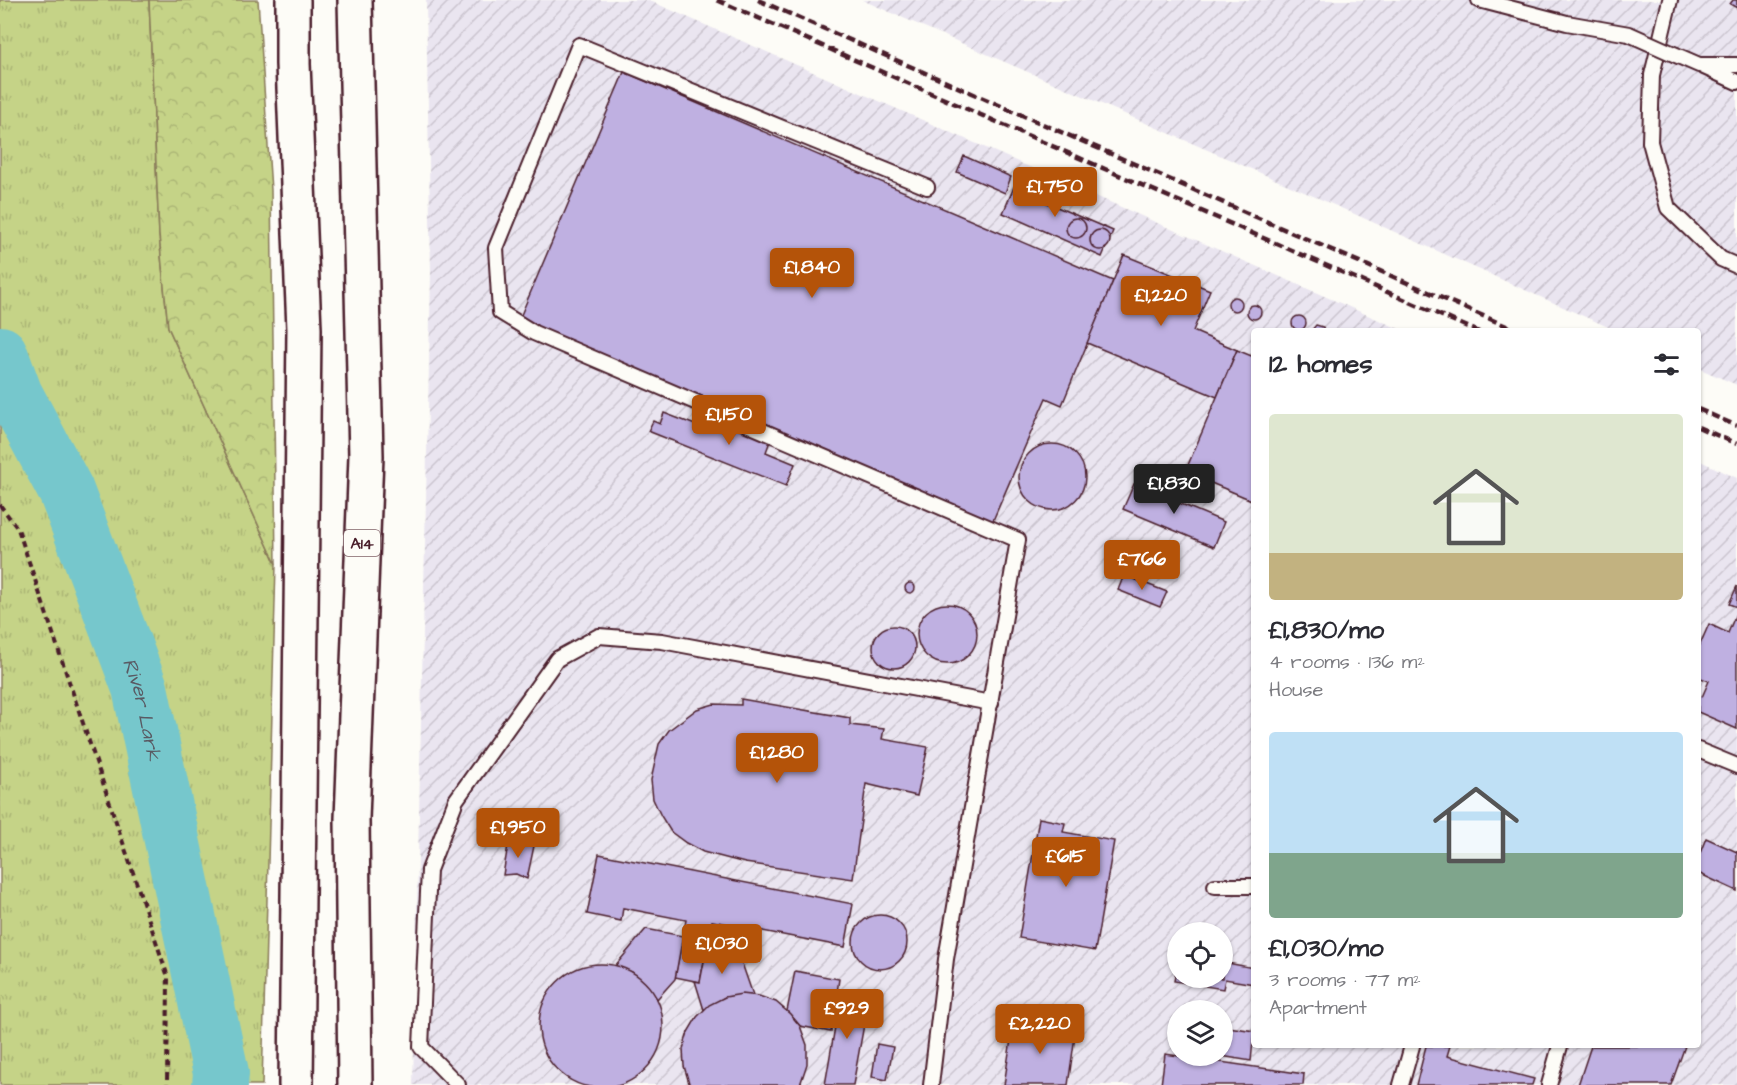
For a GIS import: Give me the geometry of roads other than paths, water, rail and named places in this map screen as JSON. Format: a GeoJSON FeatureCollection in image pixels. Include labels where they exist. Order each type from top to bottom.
{"type":"FeatureCollection","features":[{"type":"Feature","properties":{"kind":"highway"},"geometry":{"type":"LineString","coordinates":[[279,0],[293,64]]}},
{"type":"Feature","properties":{"kind":"highway"},"geometry":{"type":"LineString","coordinates":[[293,0],[293,64],[304,328],[296,1085]]}},
{"type":"Feature","properties":{"kind":"highway","name":"A14"},"geometry":{"type":"LineString","coordinates":[[355,1085],[352,819],[366,456],[356,0]]}},
{"type":"Feature","properties":{"kind":"lane"},"geometry":{"type":"LineString","coordinates":[[1479,0],[1567,23],[1629,34],[1737,82]]}},
{"type":"Feature","properties":{"kind":"lane"},"geometry":{"type":"LineString","coordinates":[[1670,0],[1652,75],[1650,142],[1668,208],[1721,259],[1737,266]]}},
{"type":"Feature","properties":{"kind":"lane"},"geometry":{"type":"LineString","coordinates":[[927,188],[579,45],[496,248],[500,312],[534,333],[1018,540],[946,959],[931,1085]]}},
{"type":"Feature","properties":{"kind":"lane"},"geometry":{"type":"LineString","coordinates":[[1699,64],[1737,65]]}},
{"type":"Feature","properties":{"kind":"lane"},"geometry":{"type":"LineString","coordinates":[[458,1085],[421,1047],[429,870],[456,800],[556,658],[599,636],[662,641],[991,703]]}},
{"type":"Feature","properties":{"kind":"lane"},"geometry":{"type":"LineString","coordinates":[[1701,751],[1737,766]]}},
{"type":"Feature","properties":{"kind":"lane"},"geometry":{"type":"LineString","coordinates":[[1215,886],[1251,886]]}},
{"type":"Feature","properties":{"kind":"lane"},"geometry":{"type":"LineString","coordinates":[[1401,1085],[1411,1048]]}},
{"type":"Feature","properties":{"kind":"lane"},"geometry":{"type":"LineString","coordinates":[[1549,1085],[1559,1048]]}},
{"type":"Feature","properties":{"kind":"waterway","name":"River Lark"},"geometry":{"type":"LineString","coordinates":[[0,354],[15,395],[66,491],[140,688],[221,1073],[220,1085]]}},
{"type":"Feature","properties":{"kind":"railway"},"geometry":{"type":"LineString","coordinates":[[717,0],[1470,328]]}},
{"type":"Feature","properties":{"kind":"railway"},"geometry":{"type":"LineString","coordinates":[[758,0],[1511,328]]}},
{"type":"Feature","properties":{"kind":"railway"},"geometry":{"type":"LineString","coordinates":[[1701,410],[1737,426]]}},
{"type":"Feature","properties":{"kind":"railway"},"geometry":{"type":"LineString","coordinates":[[1701,428],[1737,444]]}}]}
